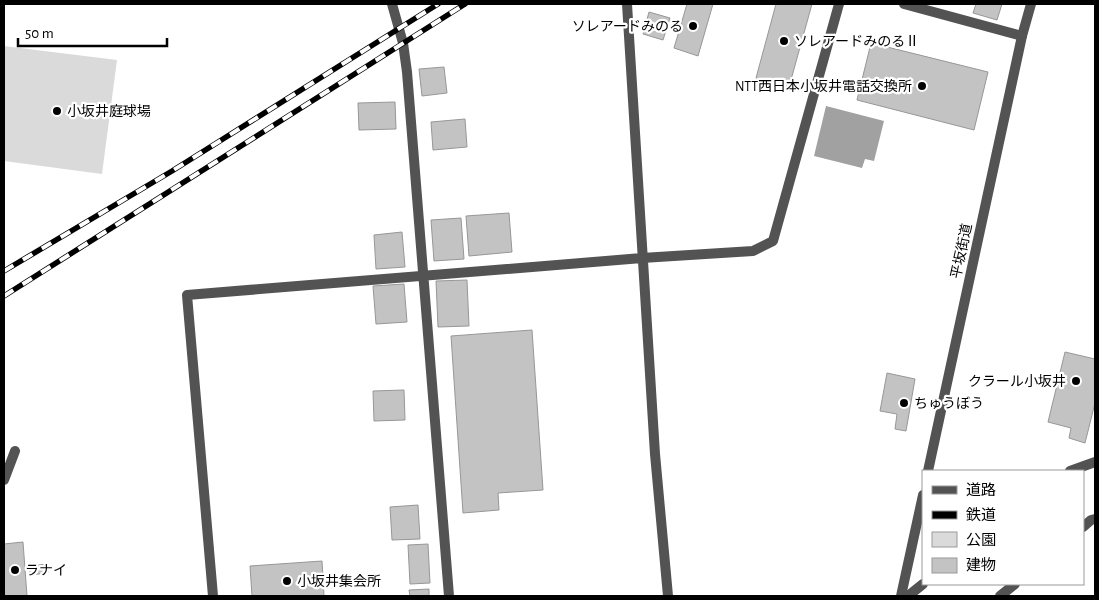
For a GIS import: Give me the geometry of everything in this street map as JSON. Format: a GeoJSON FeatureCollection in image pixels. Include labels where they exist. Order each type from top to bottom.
{"type":"FeatureCollection","features":[{"type":"Feature","properties":{"kind":"street"},"geometry":{"type":"LineString","coordinates":[[392,4],[403,43],[407,72],[448,596]]}},
{"type":"Feature","properties":{"kind":"street"},"geometry":{"type":"LineString","coordinates":[[627,4],[655,454],[668,596]]}},
{"type":"Feature","properties":{"kind":"street"},"geometry":{"type":"LineString","coordinates":[[212,596],[187,295],[642,258],[753,252],[774,241],[839,4]]}},
{"type":"Feature","properties":{"kind":"street"},"geometry":{"type":"LineString","coordinates":[[904,4],[1022,36]]}},
{"type":"Feature","properties":{"kind":"street","name":"平坂街道"},"geometry":{"type":"LineString","coordinates":[[928,470],[1022,36],[1032,4]]}},
{"type":"Feature","properties":{"kind":"street"},"geometry":{"type":"LineString","coordinates":[[4,480],[15,451]]}},
{"type":"Feature","properties":{"kind":"street"},"geometry":{"type":"LineString","coordinates":[[1073,470],[1095,462]]}},
{"type":"Feature","properties":{"kind":"street"},"geometry":{"type":"LineString","coordinates":[[901,596],[922,500]]}},
{"type":"Feature","properties":{"kind":"street"},"geometry":{"type":"LineString","coordinates":[[1084,526],[1095,519]]}},
{"type":"Feature","properties":{"kind":"street"},"geometry":{"type":"LineString","coordinates":[[908,596],[922,585]]}},
{"type":"Feature","properties":{"kind":"street"},"geometry":{"type":"LineString","coordinates":[[1000,596],[1014,585]]}},
{"type":"Feature","properties":{"kind":"green space","name":"小坂井庭球場"},"geometry":{"type":"Polygon","coordinates":[[[4,46],[117,60],[102,174],[4,161],[4,46]]]}},
{"type":"Feature","properties":{"kind":"shaded area"},"geometry":{"type":"Polygon","coordinates":[[[826,106],[884,121],[874,161],[865,159],[862,168],[814,156],[826,106]]]}},
{"type":"Feature","properties":{"kind":"building","name":"ソレアードみのる"},"geometry":{"type":"Polygon","coordinates":[[[687,4],[713,4],[698,56],[674,48],[687,4]]]}},
{"type":"Feature","properties":{"kind":"building","name":"ソレアードみのるⅡ"},"geometry":{"type":"Polygon","coordinates":[[[776,4],[812,4],[789,87],[756,78],[776,4]]]}},
{"type":"Feature","properties":{"kind":"building"},"geometry":{"type":"Polygon","coordinates":[[[976,4],[1002,4],[997,20],[973,13],[976,4]]]}},
{"type":"Feature","properties":{"kind":"building"},"geometry":{"type":"Polygon","coordinates":[[[649,12],[670,18],[663,40],[643,34],[649,12]]]}},
{"type":"Feature","properties":{"kind":"building","name":"NTT西日本小坂井電話交換所"},"geometry":{"type":"Polygon","coordinates":[[[871,43],[988,72],[974,130],[857,100],[871,43]]]}},
{"type":"Feature","properties":{"kind":"building"},"geometry":{"type":"Polygon","coordinates":[[[444,67],[447,93],[422,96],[419,69],[444,67]]]}},
{"type":"Feature","properties":{"kind":"building"},"geometry":{"type":"Polygon","coordinates":[[[395,102],[396,129],[359,130],[358,103],[395,102]]]}},
{"type":"Feature","properties":{"kind":"building"},"geometry":{"type":"Polygon","coordinates":[[[465,119],[467,147],[433,150],[431,122],[465,119]]]}},
{"type":"Feature","properties":{"kind":"building"},"geometry":{"type":"Polygon","coordinates":[[[509,213],[512,252],[469,256],[466,216],[509,213]]]}},
{"type":"Feature","properties":{"kind":"building"},"geometry":{"type":"Polygon","coordinates":[[[461,218],[464,259],[434,261],[431,220],[461,218]]]}},
{"type":"Feature","properties":{"kind":"building"},"geometry":{"type":"Polygon","coordinates":[[[402,232],[405,267],[376,269],[374,235],[402,232]]]}},
{"type":"Feature","properties":{"kind":"building"},"geometry":{"type":"Polygon","coordinates":[[[467,280],[469,326],[438,327],[436,281],[467,280]]]}},
{"type":"Feature","properties":{"kind":"building"},"geometry":{"type":"Polygon","coordinates":[[[404,284],[407,322],[376,324],[373,286],[404,284]]]}},
{"type":"Feature","properties":{"kind":"building"},"geometry":{"type":"Polygon","coordinates":[[[532,330],[543,490],[498,493],[499,510],[463,513],[451,336],[532,330]]]}},
{"type":"Feature","properties":{"kind":"building","name":"クラール小坂井"},"geometry":{"type":"Polygon","coordinates":[[[1065,352],[1095,359],[1095,403],[1085,443],[1069,438],[1071,428],[1048,422],[1065,352]]]}},
{"type":"Feature","properties":{"kind":"building"},"geometry":{"type":"Polygon","coordinates":[[[887,373],[915,379],[906,431],[895,429],[897,414],[880,411],[887,373]]]}},
{"type":"Feature","properties":{"kind":"building"},"geometry":{"type":"Polygon","coordinates":[[[404,390],[405,420],[374,421],[373,391],[404,390]]]}},
{"type":"Feature","properties":{"kind":"building"},"geometry":{"type":"Polygon","coordinates":[[[418,505],[420,539],[392,540],[390,507],[418,505]]]}},
{"type":"Feature","properties":{"kind":"building","name":"ラナイ"},"geometry":{"type":"Polygon","coordinates":[[[23,542],[27,596],[4,596],[4,544],[23,542]]]}},
{"type":"Feature","properties":{"kind":"building"},"geometry":{"type":"Polygon","coordinates":[[[428,544],[430,583],[410,584],[408,545],[428,544]]]}},
{"type":"Feature","properties":{"kind":"building","name":"小坂井集会所"},"geometry":{"type":"Polygon","coordinates":[[[322,561],[324,596],[252,596],[250,566],[322,561]]]}},
{"type":"Feature","properties":{"kind":"building"},"geometry":{"type":"Polygon","coordinates":[[[47,564],[48,573],[30,575],[30,566],[47,564]]]}},
{"type":"Feature","properties":{"kind":"building"},"geometry":{"type":"Polygon","coordinates":[[[429,589],[429,596],[410,596],[409,590],[429,589]]]}},
{"type":"Feature","properties":{"kind":"railway"},"geometry":{"type":"LineString","coordinates":[[4,271],[172,171],[438,4]]}},
{"type":"Feature","properties":{"kind":"railway"},"geometry":{"type":"LineString","coordinates":[[4,296],[465,4]]}},
{"type":"Feature","properties":{"kind":"place","name":"ソレアードみのる"},"geometry":{"type":"Point","coordinates":[693,26]}},
{"type":"Feature","properties":{"kind":"place","name":"ソレアードみのるⅡ"},"geometry":{"type":"Point","coordinates":[784,41]}},
{"type":"Feature","properties":{"kind":"place","name":"NTT西日本小坂井電話交換所"},"geometry":{"type":"Point","coordinates":[922,86]}},
{"type":"Feature","properties":{"kind":"place","name":"小坂井庭球場"},"geometry":{"type":"Point","coordinates":[57,111]}},
{"type":"Feature","properties":{"kind":"place","name":"クラール小坂井"},"geometry":{"type":"Point","coordinates":[1076,381]}},
{"type":"Feature","properties":{"kind":"place","name":"ちゅうぼう"},"geometry":{"type":"Point","coordinates":[904,403]}},
{"type":"Feature","properties":{"kind":"place","name":"ラナイ"},"geometry":{"type":"Point","coordinates":[15,570]}},
{"type":"Feature","properties":{"kind":"place","name":"小坂井集会所"},"geometry":{"type":"Point","coordinates":[287,581]}}]}
